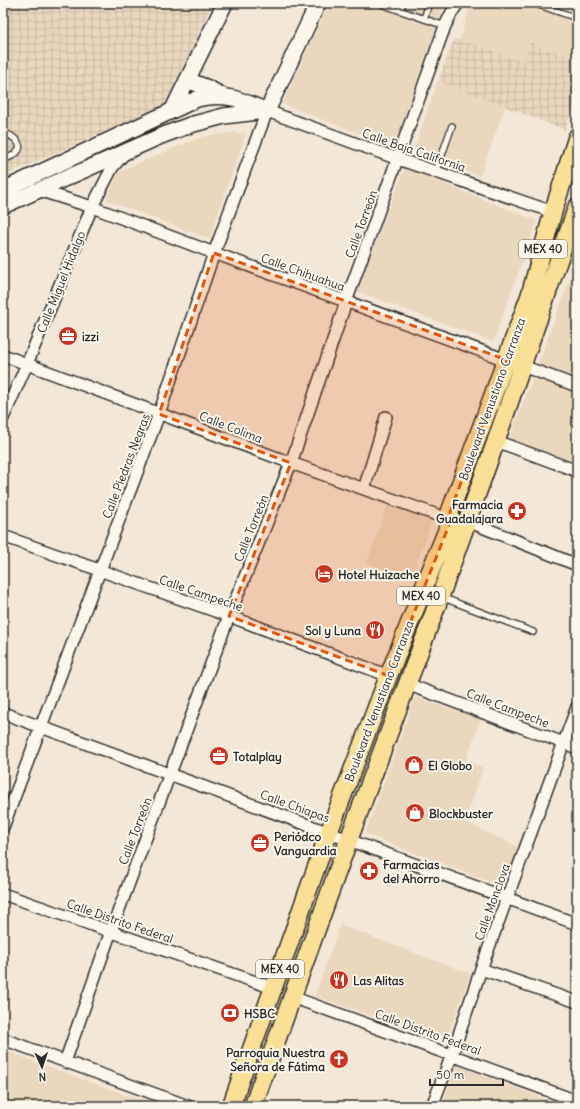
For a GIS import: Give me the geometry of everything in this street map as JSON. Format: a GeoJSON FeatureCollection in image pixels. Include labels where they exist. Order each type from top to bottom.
{"type":"FeatureCollection","features":[{"type":"Feature","properties":{"kind":"main road"},"geometry":{"type":"LineString","coordinates":[[173,110],[223,3]]}},
{"type":"Feature","properties":{"kind":"main road"},"geometry":{"type":"LineString","coordinates":[[267,111],[318,3]]}},
{"type":"Feature","properties":{"kind":"main road"},"geometry":{"type":"LineString","coordinates":[[187,80],[224,96]]}},
{"type":"Feature","properties":{"kind":"main road"},"geometry":{"type":"LineString","coordinates":[[3,190],[197,99],[209,96],[224,96],[241,100],[267,111]]}},
{"type":"Feature","properties":{"kind":"main road"},"geometry":{"type":"LineString","coordinates":[[3,206],[151,140],[190,125],[224,116],[267,111]]}},
{"type":"Feature","properties":{"kind":"main road"},"geometry":{"type":"LineString","coordinates":[[144,124],[151,140]]}},
{"type":"Feature","properties":{"kind":"main road","name":"Boulevard Venustiano Carranza"},"geometry":{"type":"LineString","coordinates":[[459,521],[450,512],[530,295],[553,212],[577,137]]}},
{"type":"Feature","properties":{"kind":"main road","name":"Boulevard Venustiano Carranza"},"geometry":{"type":"LineString","coordinates":[[231,1106],[329,832],[389,676],[496,441],[577,208]]}},
{"type":"Feature","properties":{"kind":"main road","name":"Boulevard Venustiano Carranza"},"geometry":{"type":"LineString","coordinates":[[253,1106],[349,839],[440,596],[459,521]]}},
{"type":"Feature","properties":{"kind":"street","name":"Calle Torreón"},"geometry":{"type":"LineString","coordinates":[[65,1062],[111,931],[229,616],[291,463],[346,302],[445,26],[458,3]]}},
{"type":"Feature","properties":{"kind":"street","name":"Calle Baja California"},"geometry":{"type":"LineString","coordinates":[[267,111],[398,159],[553,212]]}},
{"type":"Feature","properties":{"kind":"street","name":"Calle Piedras Negras"},"geometry":{"type":"LineString","coordinates":[[3,827],[159,414],[214,253],[267,111]]}},
{"type":"Feature","properties":{"kind":"street","name":"Calle Miguel Hidalgo"},"geometry":{"type":"LineString","coordinates":[[3,418],[92,207],[112,168],[127,152]]}},
{"type":"Feature","properties":{"kind":"street","name":"Calle Chihuahua"},"geometry":{"type":"LineString","coordinates":[[20,182],[92,207],[577,386]]}},
{"type":"Feature","properties":{"kind":"street","name":"Calle Colima"},"geometry":{"type":"LineString","coordinates":[[3,355],[291,463],[459,521],[577,565]]}},
{"type":"Feature","properties":{"kind":"street"},"geometry":{"type":"LineString","coordinates":[[364,489],[386,417]]}},
{"type":"Feature","properties":{"kind":"street"},"geometry":{"type":"LineString","coordinates":[[496,441],[577,471]]}},
{"type":"Feature","properties":{"kind":"street","name":"Calle Campeche"},"geometry":{"type":"LineString","coordinates":[[3,536],[229,616],[389,676]]}},
{"type":"Feature","properties":{"kind":"street","name":"Calle Campeche"},"geometry":{"type":"LineString","coordinates":[[407,684],[577,748]]}},
{"type":"Feature","properties":{"kind":"street","name":"Calle Monclova"},"geometry":{"type":"LineString","coordinates":[[432,1106],[452,1055],[577,707]]}},
{"type":"Feature","properties":{"kind":"street","name":"Calle Chiapas"},"geometry":{"type":"LineString","coordinates":[[3,713],[42,726],[577,924]]}},
{"type":"Feature","properties":{"kind":"street","name":"Calle Distrito Federal"},"geometry":{"type":"LineString","coordinates":[[3,894],[273,988]]}},
{"type":"Feature","properties":{"kind":"street"},"geometry":{"type":"LineString","coordinates":[[482,969],[577,1002]]}},
{"type":"Feature","properties":{"kind":"street","name":"Calle Distrito Federal"},"geometry":{"type":"LineString","coordinates":[[292,997],[577,1101]]}},
{"type":"Feature","properties":{"kind":"street"},"geometry":{"type":"LineString","coordinates":[[3,1039],[188,1106]]}},
{"type":"Feature","properties":{"kind":"lane"},"geometry":{"type":"LineString","coordinates":[[382,3],[445,26]]}},
{"type":"Feature","properties":{"kind":"lane"},"geometry":{"type":"LineString","coordinates":[[400,10],[403,3]]}},
{"type":"Feature","properties":{"kind":"lane"},"geometry":{"type":"LineString","coordinates":[[424,19],[429,3]]}},
{"type":"Feature","properties":{"kind":"lane"},"geometry":{"type":"LineString","coordinates":[[533,3],[577,18]]}},
{"type":"Feature","properties":{"kind":"lane"},"geometry":{"type":"LineString","coordinates":[[436,172],[452,126]]}},
{"type":"Feature","properties":{"kind":"lane"},"geometry":{"type":"LineString","coordinates":[[3,133],[15,138],[19,144],[19,149],[16,154],[3,160]]}},
{"type":"Feature","properties":{"kind":"lane"},"geometry":{"type":"LineString","coordinates":[[440,596],[532,632]]}},
{"type":"Feature","properties":{"kind":"highlighted area"},"geometry":{"type":"Polygon","coordinates":[[[214,253],[507,360],[450,512],[451,520],[389,676],[229,616],[291,463],[159,414],[214,253]]]}},
{"type":"Feature","properties":{"kind":"shaded area"},"geometry":{"type":"Polygon","coordinates":[[[3,3],[213,3],[165,105],[3,176],[3,3]]]}},
{"type":"Feature","properties":{"kind":"shaded area"},"geometry":{"type":"Polygon","coordinates":[[[329,3],[445,3],[394,147],[282,104],[329,3]]]}},
{"type":"Feature","properties":{"kind":"shaded area"},"geometry":{"type":"Polygon","coordinates":[[[471,3],[577,3],[577,60],[530,42],[523,61],[460,40],[471,3]]]}},
{"type":"Feature","properties":{"kind":"shaded area"},"geometry":{"type":"Polygon","coordinates":[[[454,39],[523,61],[530,42],[577,60],[577,97],[565,130],[438,81],[454,39]]]}},
{"type":"Feature","properties":{"kind":"shaded area"},"geometry":{"type":"Polygon","coordinates":[[[438,81],[505,107],[480,176],[413,152],[438,81]]]}},
{"type":"Feature","properties":{"kind":"shaded area"},"geometry":{"type":"Polygon","coordinates":[[[234,132],[246,133],[209,239],[106,200],[119,172],[202,137],[234,132]]]}},
{"type":"Feature","properties":{"kind":"shaded area"},"geometry":{"type":"Polygon","coordinates":[[[405,168],[537,221],[493,342],[356,291],[405,168]]]}},
{"type":"Feature","properties":{"kind":"shaded area"},"geometry":{"type":"Polygon","coordinates":[[[577,261],[577,468],[506,448],[577,261]]]}},
{"type":"Feature","properties":{"kind":"shaded area"},"geometry":{"type":"Polygon","coordinates":[[[388,505],[432,521],[411,578],[367,563],[388,505]]]}},
{"type":"Feature","properties":{"kind":"shaded area"},"geometry":{"type":"Polygon","coordinates":[[[415,697],[481,719],[466,760],[483,768],[465,822],[518,847],[503,887],[365,834],[415,697]]]}},
{"type":"Feature","properties":{"kind":"shaded area"},"geometry":{"type":"Polygon","coordinates":[[[340,925],[471,974],[445,1042],[315,996],[340,925]]]}},
{"type":"Feature","properties":{"kind":"shaded area"},"geometry":{"type":"Polygon","coordinates":[[[3,1050],[156,1106],[3,1106],[3,1050]]]}},
{"type":"Feature","properties":{"kind":"shaded area"},"geometry":{"type":"Polygon","coordinates":[[[456,1065],[563,1106],[442,1106],[456,1065]]]}},
{"type":"Feature","properties":{"kind":"place","name":"izzi"},"geometry":{"type":"Point","coordinates":[68,336]}},
{"type":"Feature","properties":{"kind":"place","name":"Farmacia Guadalajara"},"geometry":{"type":"Point","coordinates":[517,511]}},
{"type":"Feature","properties":{"kind":"place","name":"Hotel Huizache"},"geometry":{"type":"Point","coordinates":[324,574]}},
{"type":"Feature","properties":{"kind":"place","name":"Sol y Luna"},"geometry":{"type":"Point","coordinates":[375,630]}},
{"type":"Feature","properties":{"kind":"place","name":"Totalplay"},"geometry":{"type":"Point","coordinates":[219,756]}},
{"type":"Feature","properties":{"kind":"place","name":"El Globo"},"geometry":{"type":"Point","coordinates":[414,765]}},
{"type":"Feature","properties":{"kind":"place","name":"Blockbuster"},"geometry":{"type":"Point","coordinates":[415,813]}},
{"type":"Feature","properties":{"kind":"place","name":"Periódco Vanguardia"},"geometry":{"type":"Point","coordinates":[260,843]}},
{"type":"Feature","properties":{"kind":"place","name":"Farmacias del Ahorro"},"geometry":{"type":"Point","coordinates":[369,871]}},
{"type":"Feature","properties":{"kind":"place","name":"Las Alitas"},"geometry":{"type":"Point","coordinates":[339,980]}},
{"type":"Feature","properties":{"kind":"place","name":"HSBC"},"geometry":{"type":"Point","coordinates":[230,1013]}},
{"type":"Feature","properties":{"kind":"place","name":"Parroquia Nuestra Señora de Fátima"},"geometry":{"type":"Point","coordinates":[339,1059]}}]}
